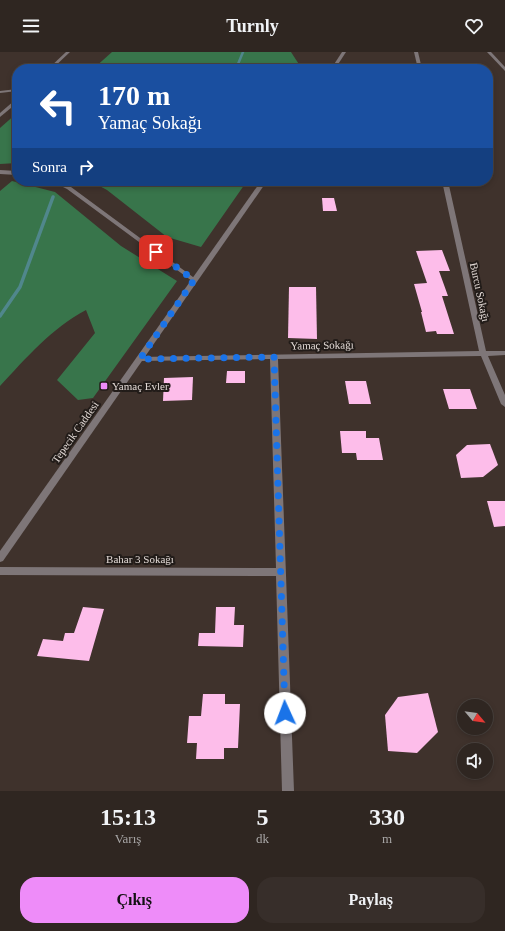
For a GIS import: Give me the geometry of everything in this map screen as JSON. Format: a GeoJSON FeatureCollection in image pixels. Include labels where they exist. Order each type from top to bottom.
{"type":"FeatureCollection","features":[{"type":"Feature","properties":{"kind":"street"},"geometry":{"type":"LineString","coordinates":[[55,64],[68,52]]}},
{"type":"Feature","properties":{"kind":"street"},"geometry":{"type":"LineString","coordinates":[[336,64],[344,52]]}},
{"type":"Feature","properties":{"kind":"street"},"geometry":{"type":"LineString","coordinates":[[416,52],[419,64]]}},
{"type":"Feature","properties":{"kind":"street"},"geometry":{"type":"LineString","coordinates":[[489,52],[505,70]]}},
{"type":"Feature","properties":{"kind":"street"},"geometry":{"type":"LineString","coordinates":[[0,92],[12,91]]}},
{"type":"Feature","properties":{"kind":"street"},"geometry":{"type":"LineString","coordinates":[[0,116],[12,105]]}},
{"type":"Feature","properties":{"kind":"street"},"geometry":{"type":"LineString","coordinates":[[0,172],[12,173]]}},
{"type":"Feature","properties":{"kind":"street"},"geometry":{"type":"LineString","coordinates":[[65,186],[194,280]]}},
{"type":"Feature","properties":{"kind":"street","name":"Tepecik Caddesi"},"geometry":{"type":"LineString","coordinates":[[0,558],[260,186]]}},
{"type":"Feature","properties":{"kind":"street","name":"Burcu Sokağı"},"geometry":{"type":"LineString","coordinates":[[446,186],[483,353],[505,404]]}},
{"type":"Feature","properties":{"kind":"street","name":"Yamaç Sokağı"},"geometry":{"type":"LineString","coordinates":[[140,359],[505,353]]}},
{"type":"Feature","properties":{"kind":"street"},"geometry":{"type":"LineString","coordinates":[[274,357],[288,791]]}},
{"type":"Feature","properties":{"kind":"street","name":"Bahar 3 Sokağı"},"geometry":{"type":"LineString","coordinates":[[0,571],[280,572]]}},
{"type":"Feature","properties":{"kind":"green space"},"geometry":{"type":"Polygon","coordinates":[[[112,52],[291,52],[299,64],[99,64],[112,52]]]}},
{"type":"Feature","properties":{"kind":"green space"},"geometry":{"type":"Polygon","coordinates":[[[12,117],[12,163],[0,164],[0,128],[12,117]]]}},
{"type":"Feature","properties":{"kind":"green space"},"geometry":{"type":"Polygon","coordinates":[[[12,181],[12,186],[32,186],[55,192],[121,246],[177,281],[93,398],[78,400],[57,380],[95,333],[86,310],[74,317],[51,335],[30,354],[0,386],[0,191],[12,181]]]}},
{"type":"Feature","properties":{"kind":"green space"},"geometry":{"type":"Polygon","coordinates":[[[99,186],[244,186],[201,247],[167,237],[107,190],[99,186]]]}},
{"type":"Feature","properties":{"kind":"building"},"geometry":{"type":"Polygon","coordinates":[[[322,198],[334,198],[337,211],[323,211],[322,198]]]}},
{"type":"Feature","properties":{"kind":"building"},"geometry":{"type":"Polygon","coordinates":[[[442,250],[450,271],[439,271],[448,296],[442,296],[454,334],[437,334],[436,331],[426,332],[414,284],[427,283],[416,251],[442,250]]]}},
{"type":"Feature","properties":{"kind":"building"},"geometry":{"type":"Polygon","coordinates":[[[289,287],[316,287],[317,339],[288,338],[289,287]]]}},
{"type":"Feature","properties":{"kind":"building"},"geometry":{"type":"Polygon","coordinates":[[[227,371],[245,371],[245,383],[226,383],[227,371]]]}},
{"type":"Feature","properties":{"kind":"building"},"geometry":{"type":"Polygon","coordinates":[[[193,377],[192,400],[163,401],[164,378],[193,377]]]}},
{"type":"Feature","properties":{"kind":"building"},"geometry":{"type":"Polygon","coordinates":[[[345,381],[366,381],[371,404],[349,404],[345,381]]]}},
{"type":"Feature","properties":{"kind":"building"},"geometry":{"type":"Polygon","coordinates":[[[443,389],[470,389],[477,409],[449,409],[443,389]]]}},
{"type":"Feature","properties":{"kind":"building"},"geometry":{"type":"Polygon","coordinates":[[[340,431],[366,431],[366,438],[379,438],[383,460],[357,460],[356,453],[342,453],[340,431]]]}},
{"type":"Feature","properties":{"kind":"building"},"geometry":{"type":"Polygon","coordinates":[[[490,444],[498,465],[483,477],[461,478],[456,455],[467,445],[490,444]]]}},
{"type":"Feature","properties":{"kind":"building"},"geometry":{"type":"Polygon","coordinates":[[[487,501],[505,501],[505,526],[494,527],[487,501]]]}},
{"type":"Feature","properties":{"kind":"building"},"geometry":{"type":"Polygon","coordinates":[[[83,607],[104,609],[89,661],[37,656],[43,639],[63,641],[65,633],[74,633],[83,607]]]}},
{"type":"Feature","properties":{"kind":"building"},"geometry":{"type":"Polygon","coordinates":[[[216,607],[235,607],[234,625],[244,625],[243,647],[198,646],[199,633],[215,633],[216,607]]]}},
{"type":"Feature","properties":{"kind":"building"},"geometry":{"type":"Polygon","coordinates":[[[428,693],[438,732],[417,753],[388,751],[385,715],[398,697],[428,693]]]}},
{"type":"Feature","properties":{"kind":"building"},"geometry":{"type":"Polygon","coordinates":[[[203,694],[225,694],[225,704],[240,704],[238,748],[224,748],[224,759],[196,759],[197,743],[187,743],[189,716],[201,716],[203,694]]]}},
{"type":"Feature","properties":{"kind":"waterway"},"geometry":{"type":"LineString","coordinates":[[238,64],[243,52]]}},
{"type":"Feature","properties":{"kind":"waterway"},"geometry":{"type":"LineString","coordinates":[[0,316],[20,287],[53,197]]}},
{"type":"Feature","properties":{"kind":"place","name":"Yamaç Evler"},"geometry":{"type":"Point","coordinates":[104,386]}},
{"type":"Feature","properties":{"kind":"route"},"geometry":{"type":"LineString","coordinates":[[156,252],[194,280],[140,359],[274,357],[285,713]]}}]}
